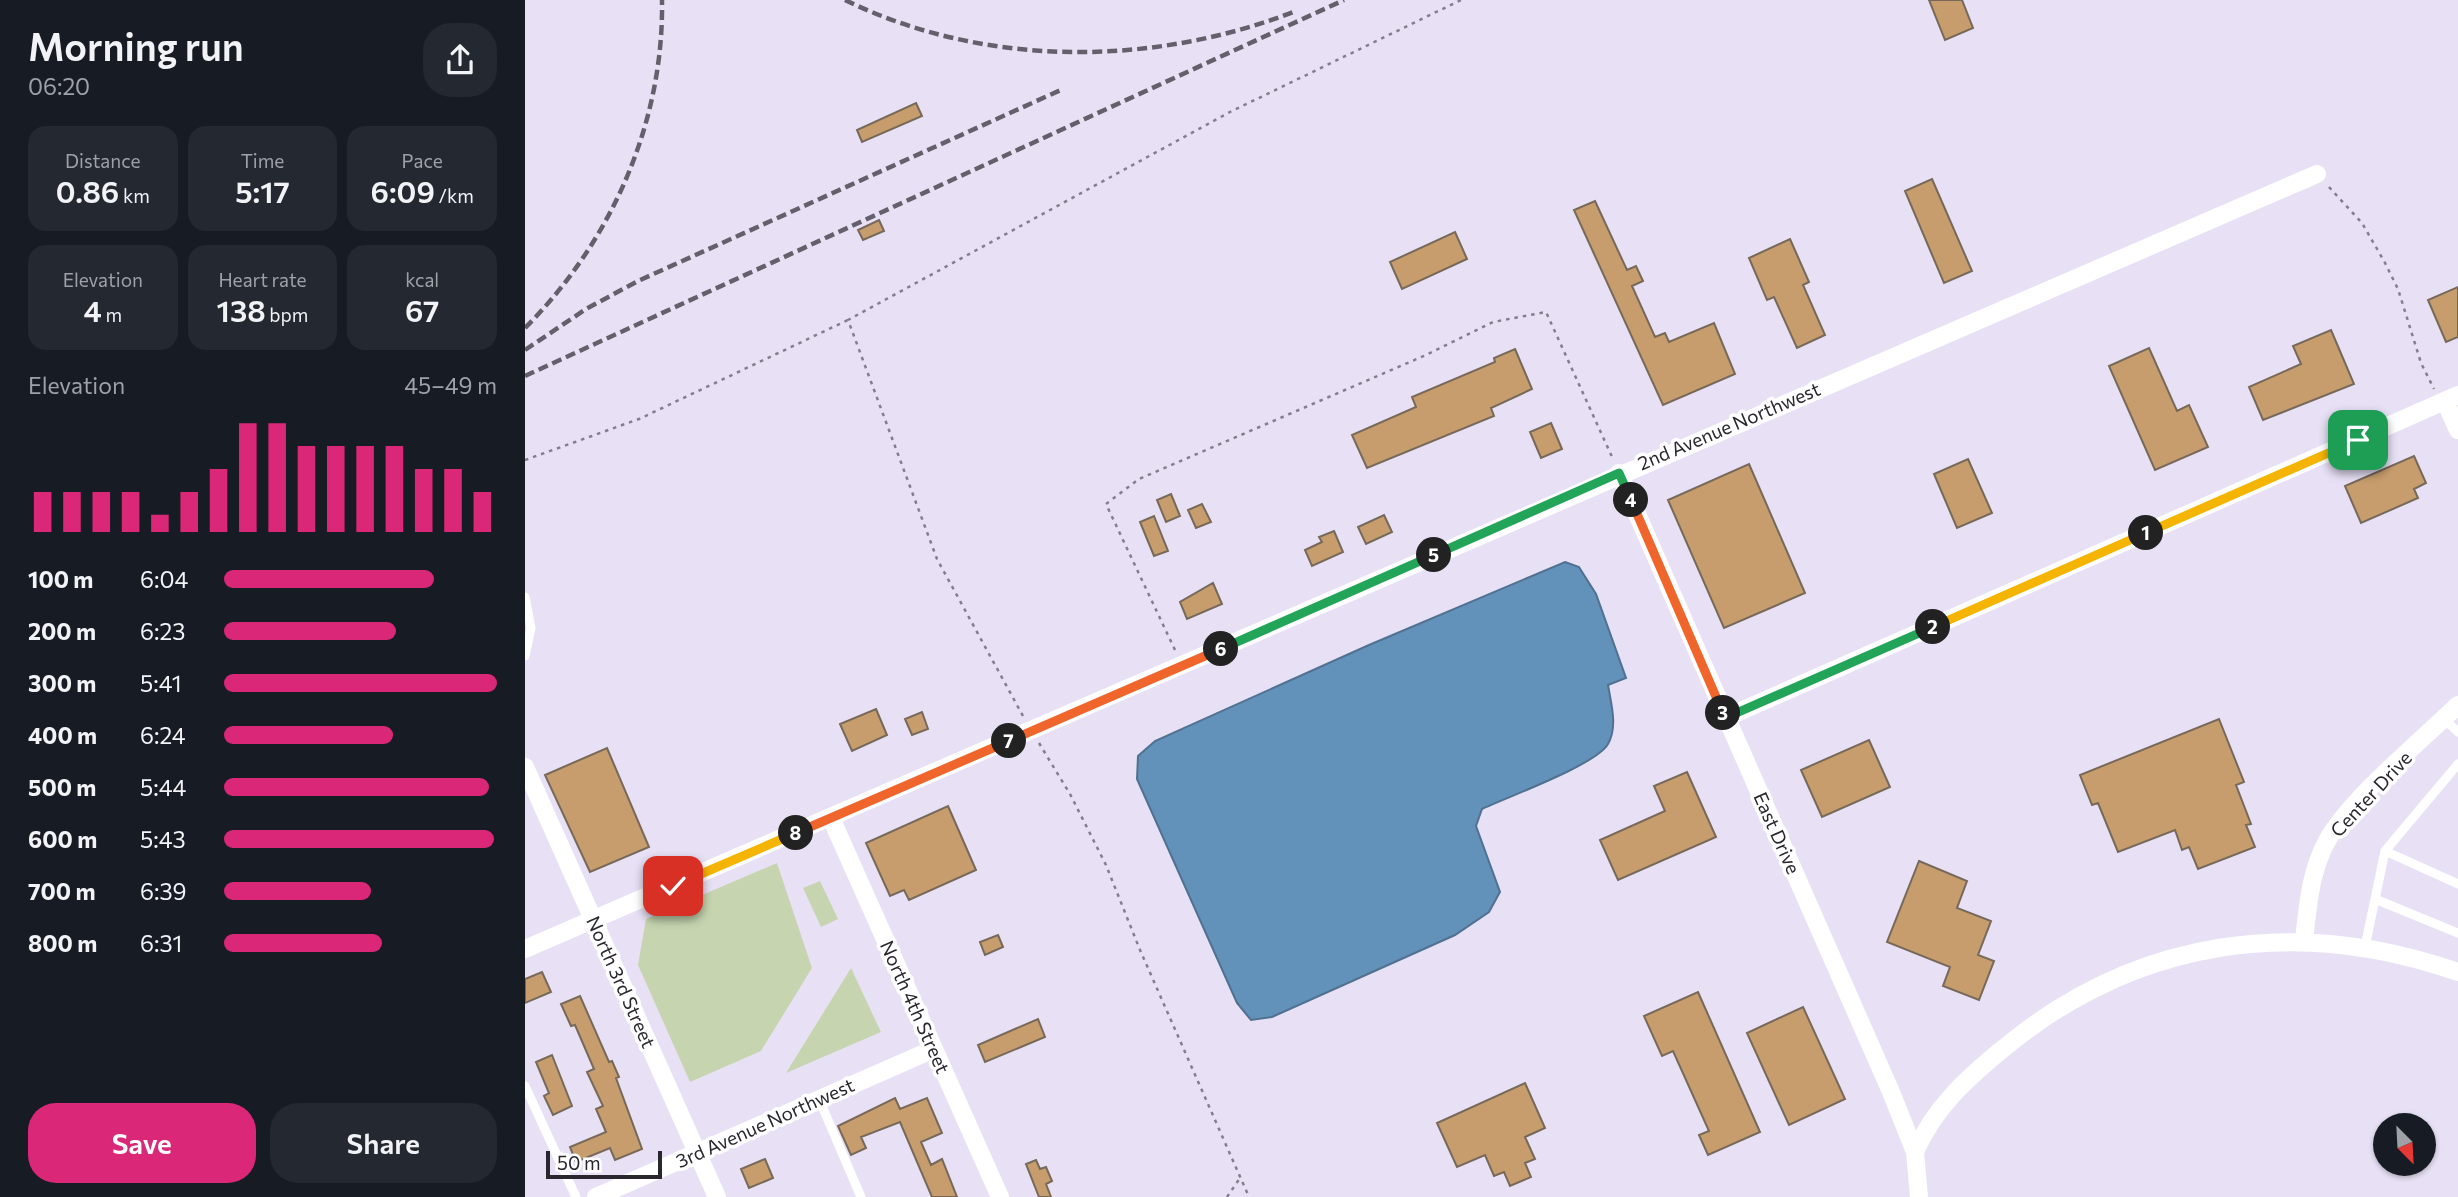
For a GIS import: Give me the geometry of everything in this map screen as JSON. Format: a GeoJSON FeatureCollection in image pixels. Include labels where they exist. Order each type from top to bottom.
{"type":"FeatureCollection","features":[{"type":"Feature","properties":{"kind":"street","name":"2nd Avenue Northwest"},"geometry":{"type":"LineString","coordinates":[[525,949],[1183,666],[1619,473],[2317,174]]}},
{"type":"Feature","properties":{"kind":"street"},"geometry":{"type":"LineString","coordinates":[[1725,718],[2451,398],[2458,430]]}},
{"type":"Feature","properties":{"kind":"street","name":"East Drive"},"geometry":{"type":"LineString","coordinates":[[1619,473],[1915,1152],[1919,1197]]}},
{"type":"Feature","properties":{"kind":"street","name":"Center Drive"},"geometry":{"type":"LineString","coordinates":[[2304,940],[2309,890],[2327,840],[2366,795],[2458,705]]}},
{"type":"Feature","properties":{"kind":"street","name":"North 3rd Street"},"geometry":{"type":"LineString","coordinates":[[525,768],[717,1197]]}},
{"type":"Feature","properties":{"kind":"street","name":"North 4th Street"},"geometry":{"type":"LineString","coordinates":[[831,818],[1000,1197]]}},
{"type":"Feature","properties":{"kind":"street"},"geometry":{"type":"LineString","coordinates":[[1915,1152],[1924,1131],[1971,1075],[2036,1021],[2072,999],[2149,964],[2232,944],[2304,940],[2365,947],[2458,972]]}},
{"type":"Feature","properties":{"kind":"street","name":"3rd Avenue Northwest"},"geometry":{"type":"LineString","coordinates":[[596,1197],[934,1049]]}},
{"type":"Feature","properties":{"kind":"lane"},"geometry":{"type":"LineString","coordinates":[[525,597],[531,628],[525,656]]}},
{"type":"Feature","properties":{"kind":"lane"},"geometry":{"type":"LineString","coordinates":[[2444,719],[2458,732]]}},
{"type":"Feature","properties":{"kind":"lane"},"geometry":{"type":"LineString","coordinates":[[2365,947],[2385,851],[2458,764]]}},
{"type":"Feature","properties":{"kind":"lane"},"geometry":{"type":"LineString","coordinates":[[2385,851],[2458,884]]}},
{"type":"Feature","properties":{"kind":"lane"},"geometry":{"type":"LineString","coordinates":[[2375,899],[2458,933]]}},
{"type":"Feature","properties":{"kind":"lane"},"geometry":{"type":"LineString","coordinates":[[525,1086],[576,1197]]}},
{"type":"Feature","properties":{"kind":"lane"},"geometry":{"type":"LineString","coordinates":[[819,1099],[862,1197]]}},
{"type":"Feature","properties":{"kind":"path"},"geometry":{"type":"LineString","coordinates":[[525,460],[639,419],[848,320],[1230,112],[1461,0]]}},
{"type":"Feature","properties":{"kind":"path"},"geometry":{"type":"LineString","coordinates":[[2317,174],[2362,223],[2398,289],[2421,363],[2433,388],[2451,398]]}},
{"type":"Feature","properties":{"kind":"path"},"geometry":{"type":"LineString","coordinates":[[1183,666],[1107,504],[1139,480],[1426,355],[1493,322],[1546,312],[1590,403],[1619,473]]}},
{"type":"Feature","properties":{"kind":"path"},"geometry":{"type":"LineString","coordinates":[[848,320],[937,559],[1070,794],[1106,865],[1140,950],[1249,1197]]}},
{"type":"Feature","properties":{"kind":"path"},"geometry":{"type":"LineString","coordinates":[[1227,1197],[1240,1178]]}},
{"type":"Feature","properties":{"kind":"green space"},"geometry":{"type":"Polygon","coordinates":[[[777,863],[812,968],[761,1051],[690,1082],[638,965],[646,919],[777,863]]]}},
{"type":"Feature","properties":{"kind":"green space"},"geometry":{"type":"Polygon","coordinates":[[[820,881],[838,919],[821,927],[803,888],[820,881]]]}},
{"type":"Feature","properties":{"kind":"green space"},"geometry":{"type":"Polygon","coordinates":[[[851,968],[881,1032],[786,1073],[851,968]]]}},
{"type":"Feature","properties":{"kind":"water"},"geometry":{"type":"Polygon","coordinates":[[[1565,562],[1579,567],[1596,594],[1626,678],[1608,685],[1613,730],[1608,744],[1569,771],[1482,809],[1476,826],[1500,892],[1489,912],[1455,935],[1272,1017],[1251,1020],[1237,1003],[1137,779],[1138,756],[1155,741],[1369,645],[1565,562]]]}},
{"type":"Feature","properties":{"kind":"building"},"geometry":{"type":"Polygon","coordinates":[[[1929,0],[1962,0],[1973,28],[1945,40],[1929,0]]]}},
{"type":"Feature","properties":{"kind":"building"},"geometry":{"type":"Polygon","coordinates":[[[916,103],[922,116],[862,142],[857,130],[916,103]]]}},
{"type":"Feature","properties":{"kind":"building"},"geometry":{"type":"Polygon","coordinates":[[[1932,179],[1972,271],[1944,283],[1905,191],[1932,179]]]}},
{"type":"Feature","properties":{"kind":"building"},"geometry":{"type":"Polygon","coordinates":[[[1595,201],[1627,270],[1636,266],[1643,281],[1632,286],[1655,337],[1665,333],[1669,342],[1714,323],[1735,374],[1663,405],[1574,210],[1595,201]]]}},
{"type":"Feature","properties":{"kind":"building"},"geometry":{"type":"Polygon","coordinates":[[[879,220],[884,231],[863,240],[858,230],[879,220]]]}},
{"type":"Feature","properties":{"kind":"building"},"geometry":{"type":"Polygon","coordinates":[[[1455,232],[1467,259],[1402,289],[1390,262],[1455,232]]]}},
{"type":"Feature","properties":{"kind":"building"},"geometry":{"type":"Polygon","coordinates":[[[1790,239],[1809,282],[1803,285],[1825,335],[1797,348],[1774,297],[1767,300],[1749,258],[1790,239]]]}},
{"type":"Feature","properties":{"kind":"building"},"geometry":{"type":"Polygon","coordinates":[[[2458,287],[2458,337],[2446,342],[2428,300],[2458,287]]]}},
{"type":"Feature","properties":{"kind":"building"},"geometry":{"type":"Polygon","coordinates":[[[2331,330],[2354,384],[2263,420],[2249,387],[2301,364],[2293,346],[2331,330]]]}},
{"type":"Feature","properties":{"kind":"building"},"geometry":{"type":"Polygon","coordinates":[[[2149,348],[2177,411],[2189,405],[2208,447],[2155,470],[2109,366],[2149,348]]]}},
{"type":"Feature","properties":{"kind":"building"},"geometry":{"type":"Polygon","coordinates":[[[1515,349],[1532,389],[1491,408],[1494,416],[1367,468],[1352,435],[1416,407],[1412,397],[1495,362],[1494,358],[1515,349]]]}},
{"type":"Feature","properties":{"kind":"building"},"geometry":{"type":"Polygon","coordinates":[[[1551,423],[1562,449],[1541,458],[1530,432],[1551,423]]]}},
{"type":"Feature","properties":{"kind":"building"},"geometry":{"type":"Polygon","coordinates":[[[2414,456],[2426,483],[2414,489],[2418,498],[2361,523],[2345,486],[2414,456]]]}},
{"type":"Feature","properties":{"kind":"building"},"geometry":{"type":"Polygon","coordinates":[[[1968,459],[1992,513],[1957,528],[1934,474],[1968,459]]]}},
{"type":"Feature","properties":{"kind":"building"},"geometry":{"type":"Polygon","coordinates":[[[1749,464],[1805,593],[1724,628],[1668,500],[1749,464]]]}},
{"type":"Feature","properties":{"kind":"building"},"geometry":{"type":"Polygon","coordinates":[[[1171,494],[1180,516],[1166,522],[1157,500],[1171,494]]]}},
{"type":"Feature","properties":{"kind":"building"},"geometry":{"type":"Polygon","coordinates":[[[1202,504],[1211,522],[1196,528],[1188,510],[1202,504]]]}},
{"type":"Feature","properties":{"kind":"building"},"geometry":{"type":"Polygon","coordinates":[[[1384,515],[1392,532],[1366,544],[1358,527],[1384,515]]]}},
{"type":"Feature","properties":{"kind":"building"},"geometry":{"type":"Polygon","coordinates":[[[1154,516],[1168,551],[1154,556],[1140,522],[1154,516]]]}},
{"type":"Feature","properties":{"kind":"building"},"geometry":{"type":"Polygon","coordinates":[[[1334,531],[1343,552],[1312,566],[1305,550],[1322,542],[1319,537],[1334,531]]]}},
{"type":"Feature","properties":{"kind":"building"},"geometry":{"type":"Polygon","coordinates":[[[1213,583],[1222,604],[1187,619],[1180,602],[1213,583]]]}},
{"type":"Feature","properties":{"kind":"building"},"geometry":{"type":"Polygon","coordinates":[[[876,709],[887,735],[852,751],[840,724],[876,709]]]}},
{"type":"Feature","properties":{"kind":"building"},"geometry":{"type":"Polygon","coordinates":[[[922,712],[928,729],[912,735],[905,719],[922,712]]]}},
{"type":"Feature","properties":{"kind":"building"},"geometry":{"type":"Polygon","coordinates":[[[2219,719],[2244,782],[2236,785],[2251,824],[2246,825],[2255,847],[2198,869],[2189,847],[2182,850],[2175,830],[2118,852],[2098,803],[2092,805],[2080,775],[2219,719]]]}},
{"type":"Feature","properties":{"kind":"building"},"geometry":{"type":"Polygon","coordinates":[[[1869,740],[1890,787],[1822,817],[1801,770],[1869,740]]]}},
{"type":"Feature","properties":{"kind":"building"},"geometry":{"type":"Polygon","coordinates":[[[607,748],[649,847],[590,872],[545,775],[607,748]]]}},
{"type":"Feature","properties":{"kind":"building"},"geometry":{"type":"Polygon","coordinates":[[[1687,772],[1716,837],[1618,880],[1600,840],[1665,811],[1654,786],[1687,772]]]}},
{"type":"Feature","properties":{"kind":"building"},"geometry":{"type":"Polygon","coordinates":[[[948,806],[976,870],[909,900],[904,890],[890,896],[866,843],[948,806]]]}},
{"type":"Feature","properties":{"kind":"building"},"geometry":{"type":"Polygon","coordinates":[[[1919,861],[1967,881],[1957,908],[1991,921],[1978,955],[1994,961],[1979,1000],[1943,986],[1950,967],[1887,942],[1919,861]]]}},
{"type":"Feature","properties":{"kind":"building"},"geometry":{"type":"Polygon","coordinates":[[[998,935],[1003,947],[985,955],[980,942],[998,935]]]}},
{"type":"Feature","properties":{"kind":"building"},"geometry":{"type":"Polygon","coordinates":[[[542,972],[551,992],[525,1003],[525,979],[542,972]]]}},
{"type":"Feature","properties":{"kind":"building"},"geometry":{"type":"Polygon","coordinates":[[[1698,992],[1760,1132],[1708,1155],[1699,1135],[1709,1131],[1673,1051],[1662,1056],[1644,1016],[1698,992]]]}},
{"type":"Feature","properties":{"kind":"building"},"geometry":{"type":"Polygon","coordinates":[[[580,996],[609,1062],[612,1061],[619,1077],[616,1078],[642,1149],[615,1160],[610,1148],[576,1162],[570,1147],[606,1132],[596,1109],[603,1106],[587,1072],[594,1069],[575,1025],[571,1026],[561,1004],[580,996]]]}},
{"type":"Feature","properties":{"kind":"building"},"geometry":{"type":"Polygon","coordinates":[[[1803,1007],[1845,1099],[1789,1125],[1747,1033],[1803,1007]]]}},
{"type":"Feature","properties":{"kind":"building"},"geometry":{"type":"Polygon","coordinates":[[[1038,1019],[1045,1037],[985,1062],[978,1045],[1038,1019]]]}},
{"type":"Feature","properties":{"kind":"building"},"geometry":{"type":"Polygon","coordinates":[[[552,1055],[572,1106],[553,1115],[544,1096],[549,1093],[536,1062],[552,1055]]]}},
{"type":"Feature","properties":{"kind":"building"},"geometry":{"type":"Polygon","coordinates":[[[1525,1083],[1545,1128],[1525,1137],[1535,1159],[1525,1163],[1531,1177],[1510,1186],[1504,1172],[1494,1176],[1485,1155],[1457,1167],[1437,1123],[1525,1083]]]}},
{"type":"Feature","properties":{"kind":"building"},"geometry":{"type":"Polygon","coordinates":[[[895,1098],[900,1109],[927,1098],[942,1133],[921,1142],[931,1165],[942,1159],[957,1197],[932,1197],[900,1122],[861,1137],[866,1148],[851,1155],[838,1126],[895,1098]]]}},
{"type":"Feature","properties":{"kind":"building"},"geometry":{"type":"Polygon","coordinates":[[[765,1159],[773,1178],[749,1188],[741,1169],[765,1159]]]}},
{"type":"Feature","properties":{"kind":"building"},"geometry":{"type":"Polygon","coordinates":[[[1036,1160],[1040,1169],[1046,1167],[1052,1181],[1046,1184],[1051,1197],[1039,1197],[1026,1164],[1036,1160]]]}},
{"type":"Feature","properties":{"kind":"railway"},"geometry":{"type":"LineString","coordinates":[[525,328],[556,294],[583,258],[607,219],[627,178],[654,91],[662,0]]}},
{"type":"Feature","properties":{"kind":"railway"},"geometry":{"type":"LineString","coordinates":[[845,0],[899,22],[954,38],[1011,48],[1069,52],[1127,50],[1184,42],[1241,29],[1296,11]]}},
{"type":"Feature","properties":{"kind":"railway"},"geometry":{"type":"LineString","coordinates":[[525,376],[1344,0]]}},
{"type":"Feature","properties":{"kind":"railway"},"geometry":{"type":"LineString","coordinates":[[525,350],[586,309],[638,281],[1063,89]]}},
{"type":"Feature","properties":{"kind":"route"},"geometry":{"type":"LineString","coordinates":[[673,886],[1183,666],[1619,473],[1725,718],[2358,440]]}}]}
